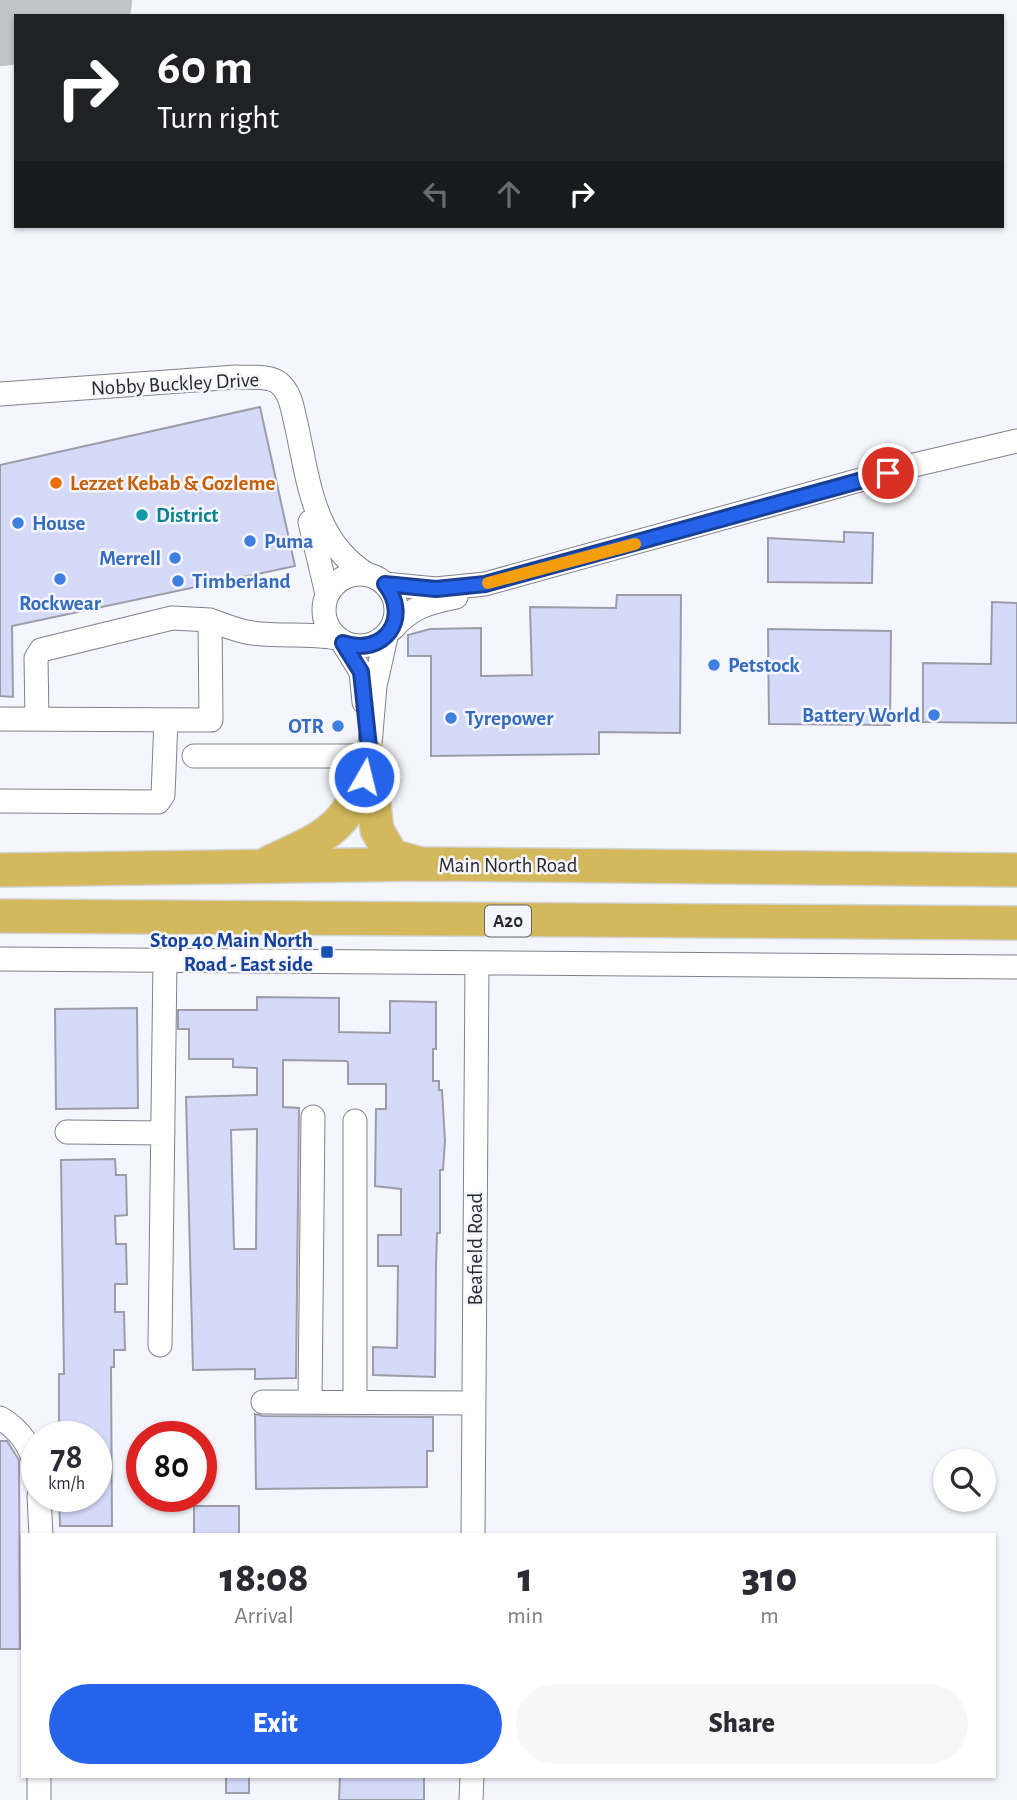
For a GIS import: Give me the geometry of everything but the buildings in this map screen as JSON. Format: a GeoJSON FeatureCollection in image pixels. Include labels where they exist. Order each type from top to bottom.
{"type":"FeatureCollection","features":[{"type":"Feature","properties":{"kind":"highway"},"geometry":{"type":"LineString","coordinates":[[369,752],[377,830],[392,856],[424,864]]}},
{"type":"Feature","properties":{"kind":"highway"},"geometry":{"type":"LineString","coordinates":[[261,866],[331,831],[343,819],[358,793],[369,752]]}},
{"type":"Feature","properties":{"kind":"highway","name":"Main North Road"},"geometry":{"type":"LineString","coordinates":[[0,870],[424,864],[1017,870]]}},
{"type":"Feature","properties":{"kind":"highway","name":"A20"},"geometry":{"type":"LineString","coordinates":[[0,916],[1017,923]]}},
{"type":"Feature","properties":{"kind":"street","name":"Nobby Buckley Drive"},"geometry":{"type":"LineString","coordinates":[[0,394],[236,377],[268,379],[279,383],[290,399],[310,491],[331,542],[354,566],[376,579]]}},
{"type":"Feature","properties":{"kind":"street"},"geometry":{"type":"LineString","coordinates":[[266,634],[300,621],[326,598],[332,586],[348,576],[436,589],[485,584],[914,465],[1017,441]]}},
{"type":"Feature","properties":{"kind":"street","name":"Nobby Buckley Drive"},"geometry":{"type":"LineString","coordinates":[[310,491],[309,517],[326,598]]}},
{"type":"Feature","properties":{"kind":"street"},"geometry":{"type":"LineString","coordinates":[[369,752],[375,686],[397,611],[396,601],[376,579]]}},
{"type":"Feature","properties":{"kind":"street"},"geometry":{"type":"LineString","coordinates":[[37,719],[36,659],[41,650],[172,618],[210,620],[236,630],[266,634],[300,633],[340,640],[361,647],[370,646],[389,633],[415,608],[458,597],[485,584]]}},
{"type":"Feature","properties":{"kind":"street"},"geometry":{"type":"LineString","coordinates":[[326,598],[325,622],[361,672],[369,752]]}},
{"type":"Feature","properties":{"kind":"street"},"geometry":{"type":"LineString","coordinates":[[0,719],[211,720],[210,620]]}},
{"type":"Feature","properties":{"kind":"street"},"geometry":{"type":"LineString","coordinates":[[0,801],[158,802],[163,795],[166,720]]}},
{"type":"Feature","properties":{"kind":"street"},"geometry":{"type":"LineString","coordinates":[[194,756],[369,752]]}},
{"type":"Feature","properties":{"kind":"street"},"geometry":{"type":"LineString","coordinates":[[0,959],[1017,967]]}},
{"type":"Feature","properties":{"kind":"street"},"geometry":{"type":"LineString","coordinates":[[160,1345],[164,960]]}},
{"type":"Feature","properties":{"kind":"street","name":"Beafield Road"},"geometry":{"type":"LineString","coordinates":[[473,1533],[477,963]]}},
{"type":"Feature","properties":{"kind":"street"},"geometry":{"type":"LineString","coordinates":[[310,1402],[313,1117]]}},
{"type":"Feature","properties":{"kind":"street"},"geometry":{"type":"LineString","coordinates":[[355,1121],[355,1402]]}},
{"type":"Feature","properties":{"kind":"street"},"geometry":{"type":"LineString","coordinates":[[67,1132],[163,1133]]}},
{"type":"Feature","properties":{"kind":"street"},"geometry":{"type":"LineString","coordinates":[[263,1402],[474,1403]]}},
{"type":"Feature","properties":{"kind":"street"},"geometry":{"type":"LineString","coordinates":[[0,1418],[18,1429],[21,1435]]}},
{"type":"Feature","properties":{"kind":"street"},"geometry":{"type":"LineString","coordinates":[[40,1512],[41,1533]]}},
{"type":"Feature","properties":{"kind":"street"},"geometry":{"type":"LineString","coordinates":[[38,1800],[39,1778]]}},
{"type":"Feature","properties":{"kind":"street"},"geometry":{"type":"LineString","coordinates":[[471,1778],[471,1800]]}},
{"type":"Feature","properties":{"kind":"runway"},"geometry":{"type":"LineString","coordinates":[[0,11],[77,0]]}},
{"type":"Feature","properties":{"kind":"slow traffic"},"geometry":{"type":"LineString","coordinates":[[488,583],[635,544]]}},
{"type":"Feature","properties":{"kind":"place","name":"Lezzet Kebab & Gozleme"},"geometry":{"type":"Point","coordinates":[56,483]}},
{"type":"Feature","properties":{"kind":"place","name":"District"},"geometry":{"type":"Point","coordinates":[142,515]}},
{"type":"Feature","properties":{"kind":"place","name":"House"},"geometry":{"type":"Point","coordinates":[18,523]}},
{"type":"Feature","properties":{"kind":"place","name":"Puma"},"geometry":{"type":"Point","coordinates":[250,541]}},
{"type":"Feature","properties":{"kind":"place","name":"Merrell"},"geometry":{"type":"Point","coordinates":[175,558]}},
{"type":"Feature","properties":{"kind":"place","name":"Rockwear"},"geometry":{"type":"Point","coordinates":[60,579]}},
{"type":"Feature","properties":{"kind":"place","name":"Timberland"},"geometry":{"type":"Point","coordinates":[178,581]}},
{"type":"Feature","properties":{"kind":"place","name":"Petstock"},"geometry":{"type":"Point","coordinates":[714,665]}},
{"type":"Feature","properties":{"kind":"place","name":"Battery World"},"geometry":{"type":"Point","coordinates":[934,715]}},
{"type":"Feature","properties":{"kind":"place","name":"Tyrepower"},"geometry":{"type":"Point","coordinates":[451,718]}},
{"type":"Feature","properties":{"kind":"place","name":"OTR"},"geometry":{"type":"Point","coordinates":[338,726]}},
{"type":"Feature","properties":{"kind":"place","name":"Stop 40 Main North Road - East side"},"geometry":{"type":"Point","coordinates":[327,952]}},
{"type":"Feature","properties":{"kind":"route"},"geometry":{"type":"LineString","coordinates":[[364,777],[369,747],[361,672],[343,643],[370,646],[379,642],[392,629],[397,611],[396,601],[385,584],[436,589],[485,584],[888,473]]}}]}
